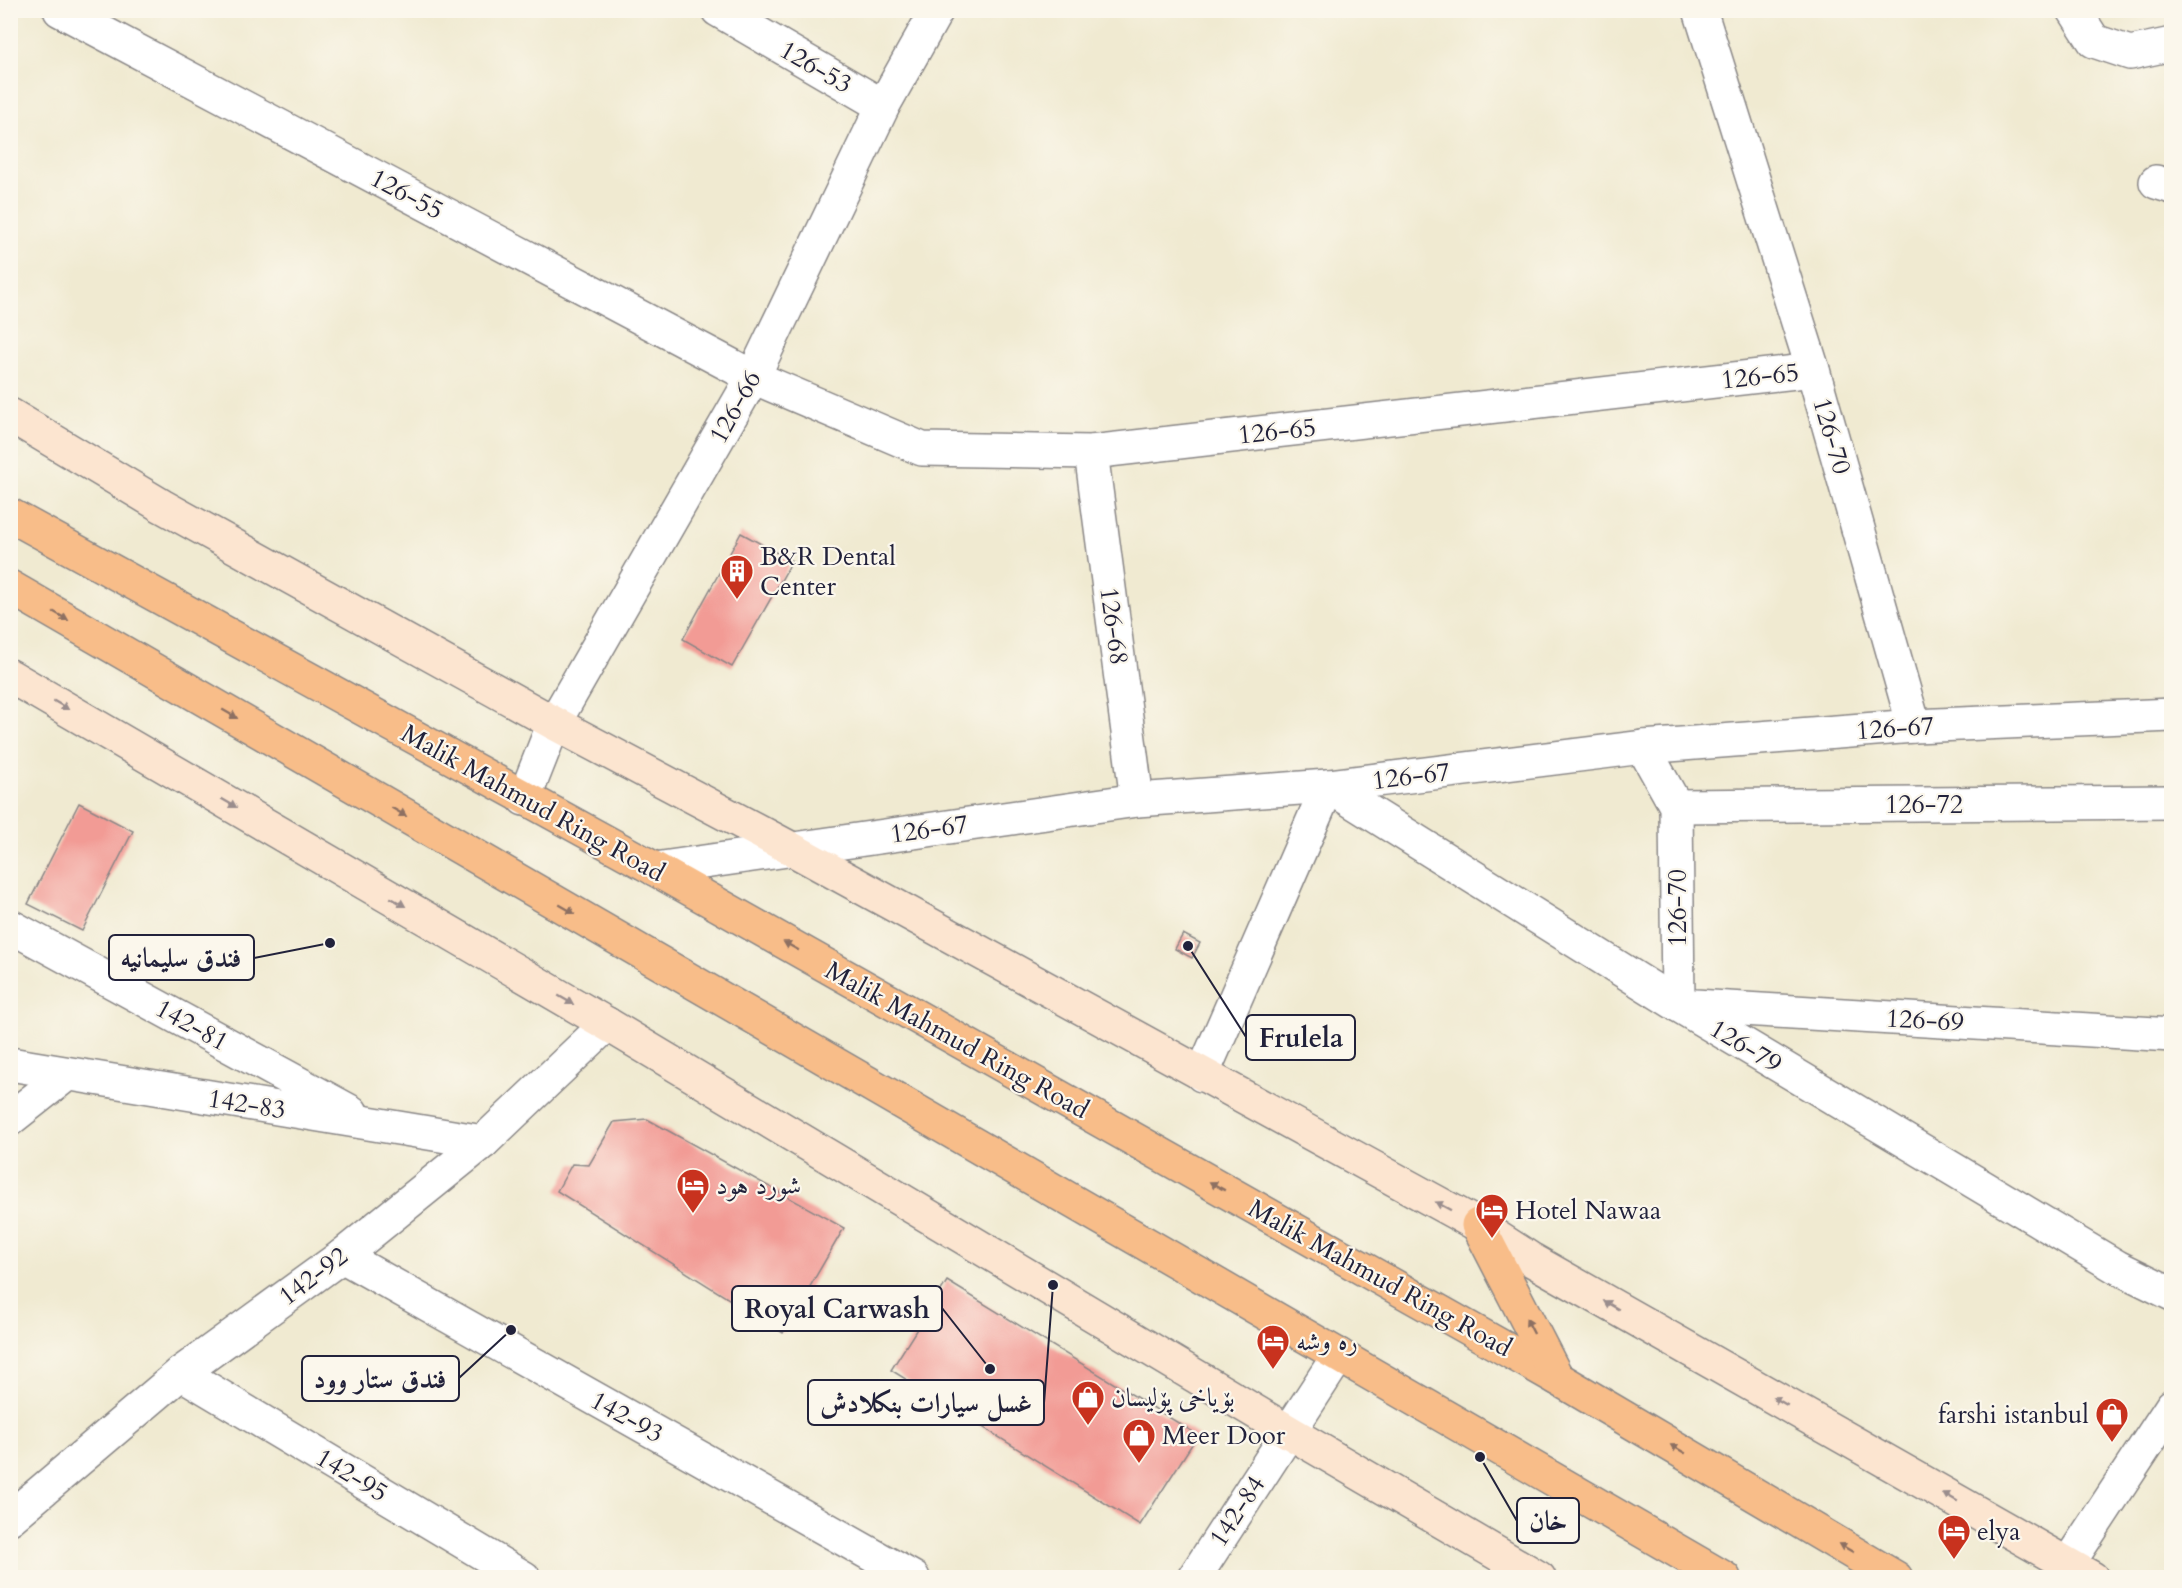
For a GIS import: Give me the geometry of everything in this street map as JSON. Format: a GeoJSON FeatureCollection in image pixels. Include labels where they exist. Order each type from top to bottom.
{"type":"FeatureCollection","features":[{"type":"Feature","properties":{"kind":"highway","name":"Malik Mahmud Ring Road"},"geometry":{"type":"LineString","coordinates":[[10,515],[654,869],[1557,1378],[1896,1578]]}},
{"type":"Feature","properties":{"kind":"highway"},"geometry":{"type":"LineString","coordinates":[[10,587],[1724,1578]]}},
{"type":"Feature","properties":{"kind":"highway"},"geometry":{"type":"LineString","coordinates":[[1478,1225],[1557,1378]]}},
{"type":"Feature","properties":{"kind":"main road"},"geometry":{"type":"LineString","coordinates":[[10,415],[162,507],[554,723],[790,848],[1478,1225],[1532,1260],[2080,1571]]}},
{"type":"Feature","properties":{"kind":"main road"},"geometry":{"type":"LineString","coordinates":[[10,676],[607,1024],[1289,1432],[1539,1578]]}},
{"type":"Feature","properties":{"kind":"street","name":"126-55"},"geometry":{"type":"LineString","coordinates":[[60,10],[753,377]]}},
{"type":"Feature","properties":{"kind":"street","name":"126-53"},"geometry":{"type":"LineString","coordinates":[[718,10],[882,106]]}},
{"type":"Feature","properties":{"kind":"street","name":"126-66"},"geometry":{"type":"LineString","coordinates":[[524,799],[554,723],[753,377],[882,106],[936,10]]}},
{"type":"Feature","properties":{"kind":"street","name":"126-70"},"geometry":{"type":"LineString","coordinates":[[1700,10],[1813,370],[1914,726]]}},
{"type":"Feature","properties":{"kind":"street"},"geometry":{"type":"LineString","coordinates":[[2074,10],[2094,41],[2130,53],[2172,44]]}},
{"type":"Feature","properties":{"kind":"street","name":"126-65"},"geometry":{"type":"LineString","coordinates":[[753,377],[922,449],[1091,452],[1813,370]]}},
{"type":"Feature","properties":{"kind":"street","name":"126-68"},"geometry":{"type":"LineString","coordinates":[[1091,452],[1137,800]]}},
{"type":"Feature","properties":{"kind":"street","name":"126-67"},"geometry":{"type":"LineString","coordinates":[[654,869],[1137,800],[1328,786],[1643,747],[1914,726],[2172,715]]}},
{"type":"Feature","properties":{"kind":"street","name":"126-70"},"geometry":{"type":"LineString","coordinates":[[1643,747],[1676,806],[1678,1005]]}},
{"type":"Feature","properties":{"kind":"street"},"geometry":{"type":"LineString","coordinates":[[1202,1075],[1328,786]]}},
{"type":"Feature","properties":{"kind":"street","name":"126-79"},"geometry":{"type":"LineString","coordinates":[[1328,786],[1678,1005],[2116,1267],[2172,1294]]}},
{"type":"Feature","properties":{"kind":"street","name":"126-72"},"geometry":{"type":"LineString","coordinates":[[1676,806],[2172,802]]}},
{"type":"Feature","properties":{"kind":"street","name":"142-81"},"geometry":{"type":"LineString","coordinates":[[10,926],[374,1124]]}},
{"type":"Feature","properties":{"kind":"street","name":"126-69"},"geometry":{"type":"LineString","coordinates":[[1678,1005],[2172,1035]]}},
{"type":"Feature","properties":{"kind":"street","name":"142-92"},"geometry":{"type":"LineString","coordinates":[[10,1518],[181,1373],[342,1256],[483,1142],[607,1024]]}},
{"type":"Feature","properties":{"kind":"street","name":"142-83"},"geometry":{"type":"LineString","coordinates":[[10,1064],[483,1142]]}},
{"type":"Feature","properties":{"kind":"street"},"geometry":{"type":"LineString","coordinates":[[10,1119],[68,1074]]}},
{"type":"Feature","properties":{"kind":"street","name":"142-93"},"geometry":{"type":"LineString","coordinates":[[342,1256],[913,1578]]}},
{"type":"Feature","properties":{"kind":"street","name":"142-84"},"geometry":{"type":"LineString","coordinates":[[1194,1578],[1339,1355]]}},
{"type":"Feature","properties":{"kind":"street","name":"142-95"},"geometry":{"type":"LineString","coordinates":[[181,1373],[524,1578]]}},
{"type":"Feature","properties":{"kind":"street"},"geometry":{"type":"LineString","coordinates":[[2080,1571],[2172,1406]]}},
{"type":"Feature","properties":{"kind":"building","name":"B&R Dental Center"},"geometry":{"type":"Polygon","coordinates":[[[741,533],[792,561],[732,667],[683,639],[741,533]]]}},
{"type":"Feature","properties":{"kind":"building"},"geometry":{"type":"Polygon","coordinates":[[[79,803],[133,831],[82,931],[28,904],[79,803]]]}},
{"type":"Feature","properties":{"kind":"building"},"geometry":{"type":"Polygon","coordinates":[[[1183,934],[1200,943],[1192,958],[1175,949],[1183,934]]]}},
{"type":"Feature","properties":{"kind":"building"},"geometry":{"type":"Polygon","coordinates":[[[647,1119],[844,1228],[783,1333],[557,1191],[572,1164],[589,1165],[614,1122],[647,1119]]]}},
{"type":"Feature","properties":{"kind":"building"},"geometry":{"type":"Polygon","coordinates":[[[947,1281],[1198,1435],[1140,1525],[891,1370],[947,1281]]]}},
{"type":"Feature","properties":{"kind":"place","name":"B&R Dental Center"},"geometry":{"type":"Point","coordinates":[737,600]}},
{"type":"Feature","properties":{"kind":"place","name":"فندق سليمانيه"},"geometry":{"type":"Point","coordinates":[330,943]}},
{"type":"Feature","properties":{"kind":"place","name":"Frulela"},"geometry":{"type":"Point","coordinates":[1188,946]}},
{"type":"Feature","properties":{"kind":"place","name":"شورد هود"},"geometry":{"type":"Point","coordinates":[693,1214]}},
{"type":"Feature","properties":{"kind":"place","name":"Hotel Nawaa"},"geometry":{"type":"Point","coordinates":[1492,1239]}},
{"type":"Feature","properties":{"kind":"place","name":"غسل سيارات بنكلادش"},"geometry":{"type":"Point","coordinates":[1053,1285]}},
{"type":"Feature","properties":{"kind":"place","name":"فندق ستار وود"},"geometry":{"type":"Point","coordinates":[511,1330]}},
{"type":"Feature","properties":{"kind":"place","name":"Royal Carwash"},"geometry":{"type":"Point","coordinates":[990,1369]}},
{"type":"Feature","properties":{"kind":"place","name":"ره وشه"},"geometry":{"type":"Point","coordinates":[1273,1370]}},
{"type":"Feature","properties":{"kind":"place","name":"بۆیاخی پۆلیسان"},"geometry":{"type":"Point","coordinates":[1088,1426]}},
{"type":"Feature","properties":{"kind":"place","name":"farshi istanbul"},"geometry":{"type":"Point","coordinates":[2112,1443]}},
{"type":"Feature","properties":{"kind":"place","name":"خان"},"geometry":{"type":"Point","coordinates":[1480,1457]}},
{"type":"Feature","properties":{"kind":"place","name":"Meer Door"},"geometry":{"type":"Point","coordinates":[1139,1464]}},
{"type":"Feature","properties":{"kind":"place","name":"elya"},"geometry":{"type":"Point","coordinates":[1954,1560]}}]}
